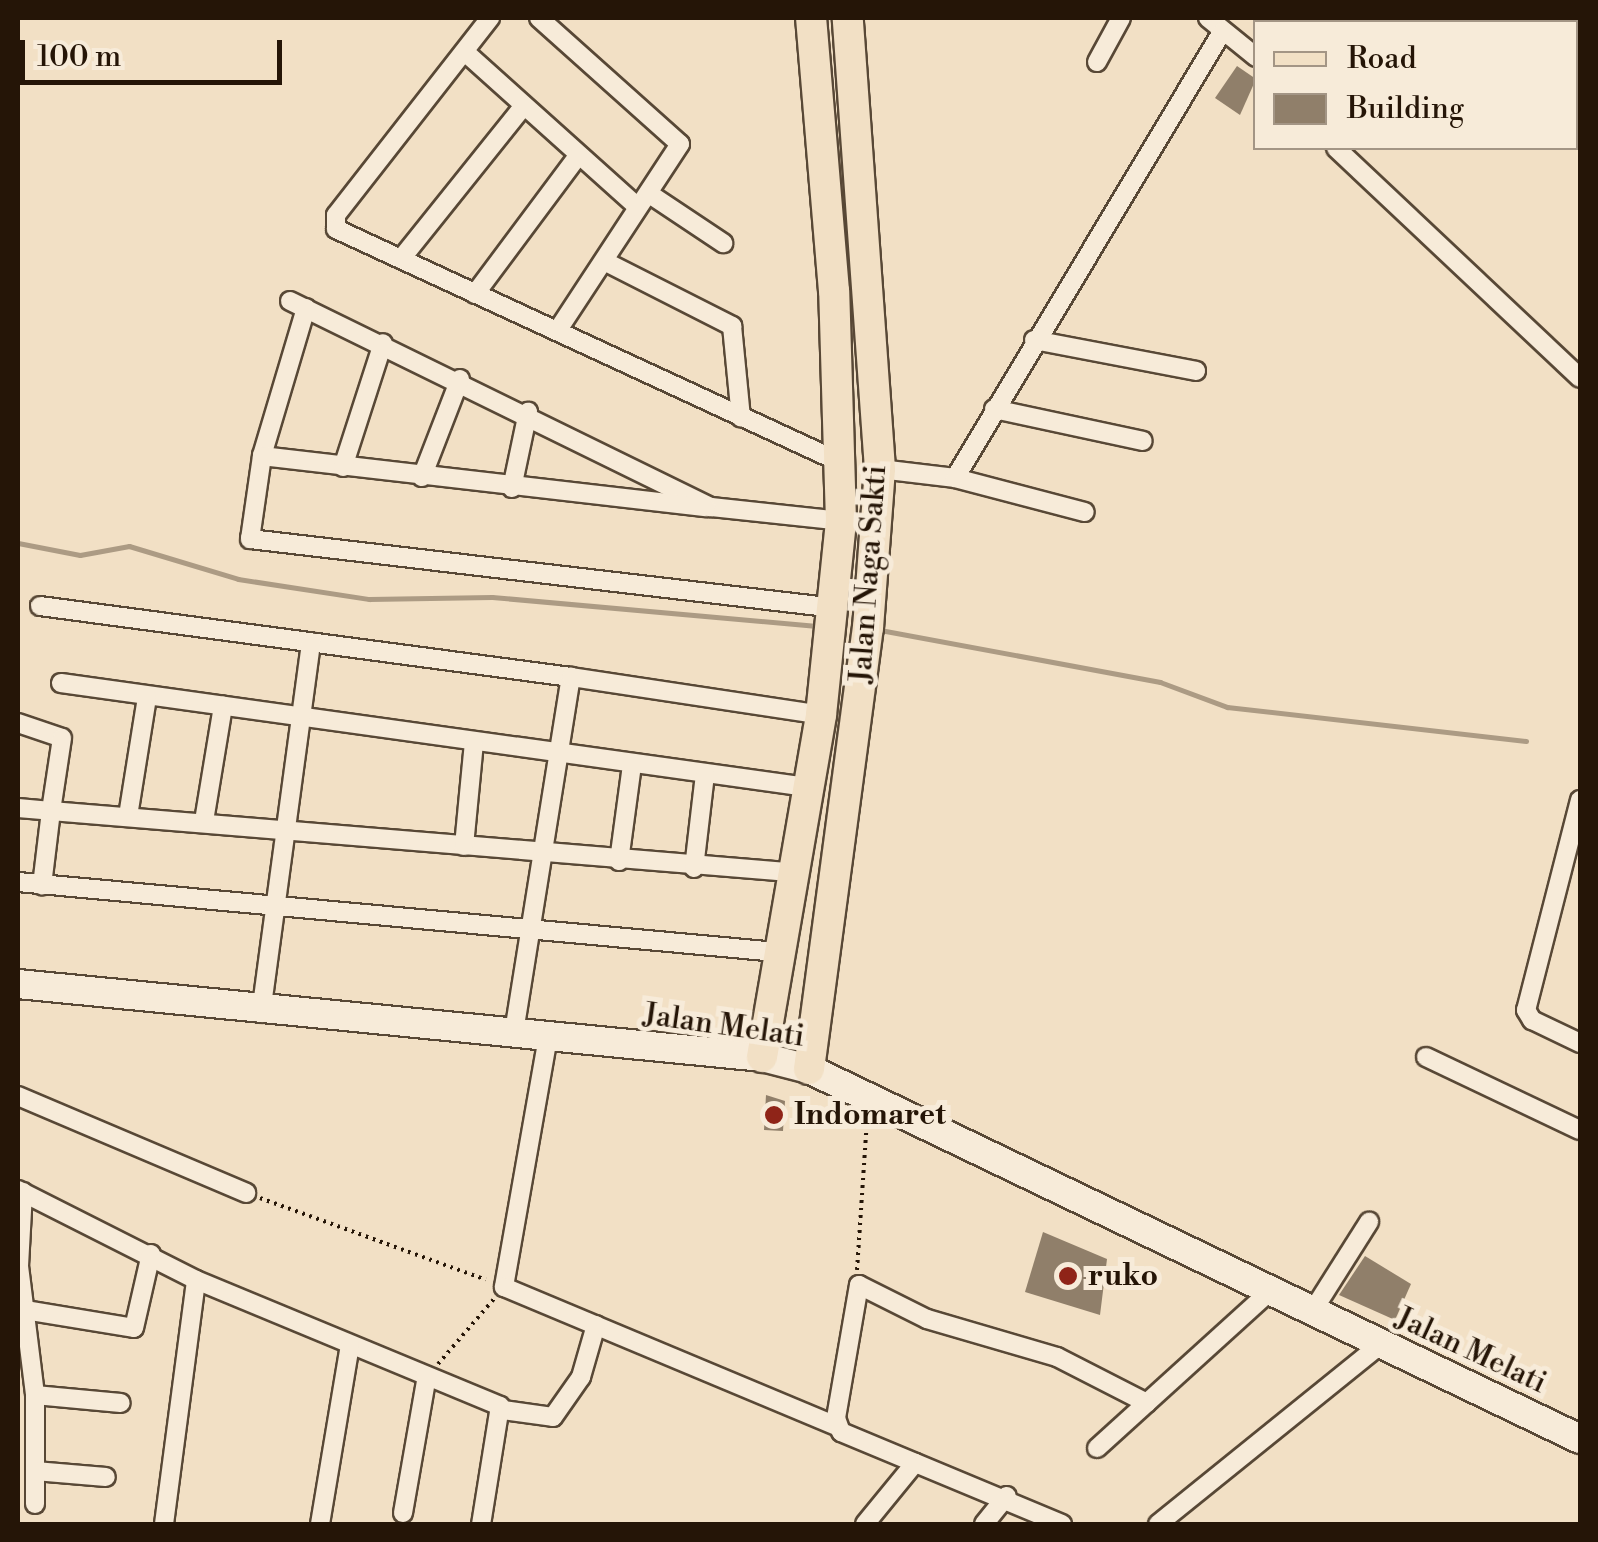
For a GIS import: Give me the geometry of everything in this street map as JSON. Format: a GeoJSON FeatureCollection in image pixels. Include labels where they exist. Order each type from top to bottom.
{"type":"FeatureCollection","features":[{"type":"Feature","properties":{"kind":"main road","name":"Jalan Naga Sakti"},"geometry":{"type":"LineString","coordinates":[[762,1058],[789,872],[821,716],[836,608],[842,463],[811,18]]}},
{"type":"Feature","properties":{"kind":"main road","name":"Jalan Naga Sakti"},"geometry":{"type":"LineString","coordinates":[[809,1069],[868,628],[880,469],[848,18]]}},
{"type":"Feature","properties":{"kind":"main road","name":"Jalan Melati"},"geometry":{"type":"LineString","coordinates":[[18,984],[261,1013],[514,1032],[762,1058],[809,1069],[1580,1439]]}},
{"type":"Feature","properties":{"kind":"street"},"geometry":{"type":"LineString","coordinates":[[490,18],[334,221],[401,259],[842,463]]}},
{"type":"Feature","properties":{"kind":"street"},"geometry":{"type":"LineString","coordinates":[[539,18],[680,140],[645,201],[557,331]]}},
{"type":"Feature","properties":{"kind":"street"},"geometry":{"type":"LineString","coordinates":[[1097,62],[1121,18]]}},
{"type":"Feature","properties":{"kind":"street"},"geometry":{"type":"LineString","coordinates":[[1208,18],[1253,54]]}},
{"type":"Feature","properties":{"kind":"street"},"geometry":{"type":"LineString","coordinates":[[955,478],[1034,340],[1222,32]]}},
{"type":"Feature","properties":{"kind":"street"},"geometry":{"type":"LineString","coordinates":[[465,52],[578,156],[645,201],[724,244]]}},
{"type":"Feature","properties":{"kind":"street"},"geometry":{"type":"LineString","coordinates":[[401,259],[522,108]]}},
{"type":"Feature","properties":{"kind":"street"},"geometry":{"type":"LineString","coordinates":[[1338,150],[1580,378]]}},
{"type":"Feature","properties":{"kind":"street"},"geometry":{"type":"LineString","coordinates":[[475,294],[578,156]]}},
{"type":"Feature","properties":{"kind":"street"},"geometry":{"type":"LineString","coordinates":[[604,261],[732,326],[741,418]]}},
{"type":"Feature","properties":{"kind":"street"},"geometry":{"type":"LineString","coordinates":[[712,508],[528,412],[298,305],[246,528],[253,541],[836,608]]}},
{"type":"Feature","properties":{"kind":"street"},"geometry":{"type":"LineString","coordinates":[[1034,340],[1196,372]]}},
{"type":"Feature","properties":{"kind":"street"},"geometry":{"type":"LineString","coordinates":[[343,467],[383,343]]}},
{"type":"Feature","properties":{"kind":"street"},"geometry":{"type":"LineString","coordinates":[[422,477],[460,380]]}},
{"type":"Feature","properties":{"kind":"street"},"geometry":{"type":"LineString","coordinates":[[994,408],[1143,441]]}},
{"type":"Feature","properties":{"kind":"street"},"geometry":{"type":"LineString","coordinates":[[512,488],[528,412]]}},
{"type":"Feature","properties":{"kind":"street"},"geometry":{"type":"LineString","coordinates":[[262,456],[512,488],[840,520]]}},
{"type":"Feature","properties":{"kind":"street"},"geometry":{"type":"LineString","coordinates":[[880,469],[955,478],[1085,512]]}},
{"type":"Feature","properties":{"kind":"street"},"geometry":{"type":"LineString","coordinates":[[40,606],[571,677],[821,716]]}},
{"type":"Feature","properties":{"kind":"street"},"geometry":{"type":"LineString","coordinates":[[261,1013],[312,642]]}},
{"type":"Feature","properties":{"kind":"street"},"geometry":{"type":"LineString","coordinates":[[514,1032],[553,753],[571,677]]}},
{"type":"Feature","properties":{"kind":"street"},"geometry":{"type":"LineString","coordinates":[[60,683],[806,787]]}},
{"type":"Feature","properties":{"kind":"street"},"geometry":{"type":"LineString","coordinates":[[128,816],[147,697]]}},
{"type":"Feature","properties":{"kind":"street"},"geometry":{"type":"LineString","coordinates":[[204,822],[223,706]]}},
{"type":"Feature","properties":{"kind":"street"},"geometry":{"type":"LineString","coordinates":[[18,722],[62,738],[42,884]]}},
{"type":"Feature","properties":{"kind":"street"},"geometry":{"type":"LineString","coordinates":[[464,846],[474,743]]}},
{"type":"Feature","properties":{"kind":"street"},"geometry":{"type":"LineString","coordinates":[[619,861],[632,764]]}},
{"type":"Feature","properties":{"kind":"street"},"geometry":{"type":"LineString","coordinates":[[694,868],[705,775]]}},
{"type":"Feature","properties":{"kind":"street"},"geometry":{"type":"LineString","coordinates":[[1580,800],[1526,1010],[1532,1020],[1580,1043]]}},
{"type":"Feature","properties":{"kind":"street"},"geometry":{"type":"LineString","coordinates":[[18,808],[694,868],[789,872]]}},
{"type":"Feature","properties":{"kind":"street"},"geometry":{"type":"LineString","coordinates":[[18,882],[777,952]]}},
{"type":"Feature","properties":{"kind":"street"},"geometry":{"type":"LineString","coordinates":[[548,1037],[504,1287],[837,1426],[915,1463],[1008,1496],[1062,1524]]}},
{"type":"Feature","properties":{"kind":"street"},"geometry":{"type":"LineString","coordinates":[[1426,1057],[1580,1130]]}},
{"type":"Feature","properties":{"kind":"street"},"geometry":{"type":"LineString","coordinates":[[18,1096],[246,1192]]}},
{"type":"Feature","properties":{"kind":"street"},"geometry":{"type":"LineString","coordinates":[[35,1504],[35,1395],[25,1310],[20,1191],[196,1280],[503,1410],[553,1417],[581,1376],[596,1325]]}},
{"type":"Feature","properties":{"kind":"street"},"geometry":{"type":"LineString","coordinates":[[1312,1312],[1369,1222]]}},
{"type":"Feature","properties":{"kind":"street"},"geometry":{"type":"LineString","coordinates":[[25,1310],[134,1328],[151,1254]]}},
{"type":"Feature","properties":{"kind":"street"},"geometry":{"type":"LineString","coordinates":[[164,1524],[196,1280]]}},
{"type":"Feature","properties":{"kind":"street"},"geometry":{"type":"LineString","coordinates":[[837,1426],[859,1285],[927,1319],[1057,1357],[1147,1403]]}},
{"type":"Feature","properties":{"kind":"street"},"geometry":{"type":"LineString","coordinates":[[1097,1448],[1269,1292]]}},
{"type":"Feature","properties":{"kind":"street"},"geometry":{"type":"LineString","coordinates":[[1158,1524],[1381,1344]]}},
{"type":"Feature","properties":{"kind":"street"},"geometry":{"type":"LineString","coordinates":[[320,1524],[350,1345]]}},
{"type":"Feature","properties":{"kind":"street"},"geometry":{"type":"LineString","coordinates":[[403,1513],[427,1376]]}},
{"type":"Feature","properties":{"kind":"street"},"geometry":{"type":"LineString","coordinates":[[35,1395],[122,1404]]}},
{"type":"Feature","properties":{"kind":"street"},"geometry":{"type":"LineString","coordinates":[[481,1524],[503,1410]]}},
{"type":"Feature","properties":{"kind":"street"},"geometry":{"type":"LineString","coordinates":[[865,1524],[915,1463]]}},
{"type":"Feature","properties":{"kind":"street"},"geometry":{"type":"LineString","coordinates":[[35,1471],[106,1477]]}},
{"type":"Feature","properties":{"kind":"street"},"geometry":{"type":"LineString","coordinates":[[984,1524],[1008,1496]]}},
{"type":"Feature","properties":{"kind":"path"},"geometry":{"type":"LineString","coordinates":[[859,1285],[868,1095]]}},
{"type":"Feature","properties":{"kind":"path"},"geometry":{"type":"LineString","coordinates":[[246,1192],[504,1287],[427,1376]]}},
{"type":"Feature","properties":{"kind":"building"},"geometry":{"type":"Polygon","coordinates":[[[1237,66],[1253,77],[1240,115],[1215,98],[1237,66]]]}},
{"type":"Feature","properties":{"kind":"building","name":"Indomaret"},"geometry":{"type":"Polygon","coordinates":[[[766,1095],[785,1101],[783,1131],[764,1130],[766,1095]]]}},
{"type":"Feature","properties":{"kind":"building","name":"ruko"},"geometry":{"type":"Polygon","coordinates":[[[1043,1232],[1107,1259],[1100,1315],[1025,1292],[1043,1232]]]}},
{"type":"Feature","properties":{"kind":"building"},"geometry":{"type":"Polygon","coordinates":[[[1365,1256],[1411,1284],[1395,1320],[1339,1295],[1365,1256]]]}},
{"type":"Feature","properties":{"kind":"waterway"},"geometry":{"type":"LineString","coordinates":[[18,543],[80,555],[129,546],[238,579],[369,599],[492,597],[820,626]]}},
{"type":"Feature","properties":{"kind":"waterway"},"geometry":{"type":"LineString","coordinates":[[880,630],[1160,682],[1227,707],[1526,741]]}},
{"type":"Feature","properties":{"kind":"place","name":"Indomaret"},"geometry":{"type":"Point","coordinates":[774,1115]}},
{"type":"Feature","properties":{"kind":"place","name":"ruko"},"geometry":{"type":"Point","coordinates":[1068,1276]}}]}
